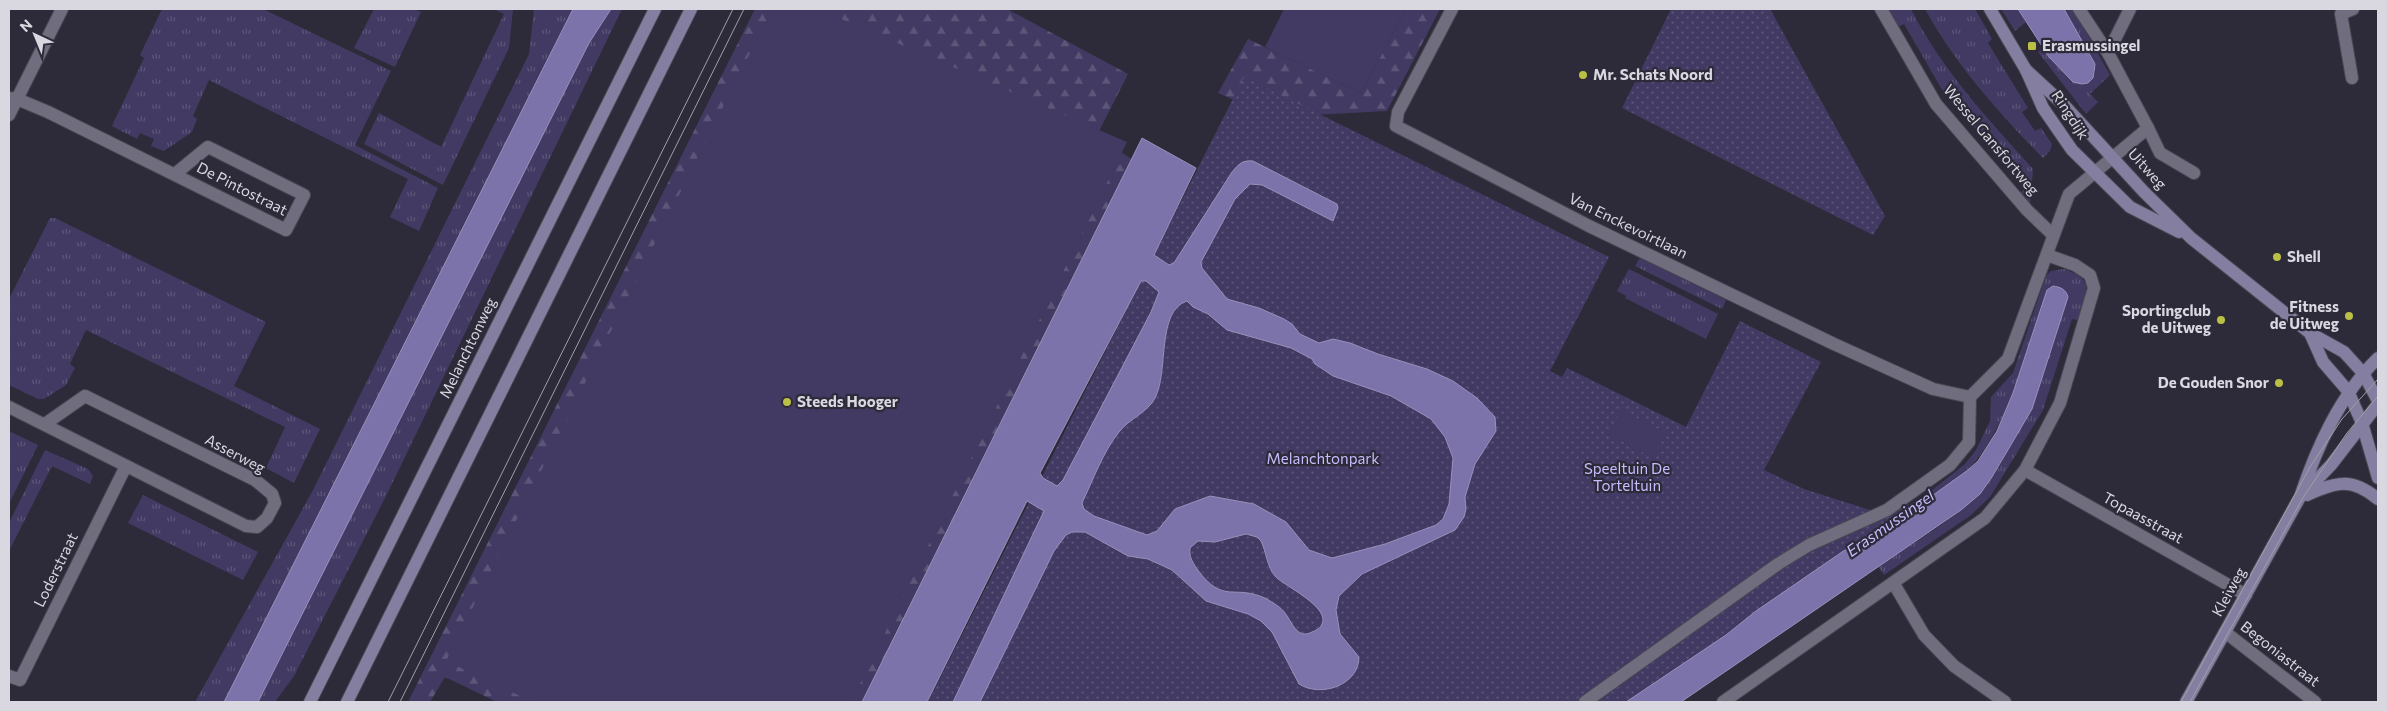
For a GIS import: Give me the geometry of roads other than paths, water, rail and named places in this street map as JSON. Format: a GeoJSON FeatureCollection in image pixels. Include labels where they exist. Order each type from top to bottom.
{"type":"FeatureCollection","features":[{"type":"Feature","properties":{"kind":"street"},"geometry":{"type":"LineString","coordinates":[[9,115],[13,98],[62,9]]}},
{"type":"Feature","properties":{"kind":"street","name":"Melanchtonweg"},"geometry":{"type":"LineString","coordinates":[[310,702],[655,9]]}},
{"type":"Feature","properties":{"kind":"street"},"geometry":{"type":"LineString","coordinates":[[347,702],[691,9]]}},
{"type":"Feature","properties":{"kind":"street","name":"Van Enckevoirtlaan"},"geometry":{"type":"LineString","coordinates":[[1452,9],[1398,112],[1396,126],[1589,226],[1834,344],[1933,389],[1970,397]]}},
{"type":"Feature","properties":{"kind":"street","name":"Wessel Gansfortweg"},"geometry":{"type":"LineString","coordinates":[[1881,9],[1936,104],[2028,210],[2053,235]]}},
{"type":"Feature","properties":{"kind":"street","name":"Ringdijk"},"geometry":{"type":"LineString","coordinates":[[1990,9],[2026,70],[2044,108],[2072,150],[2094,173]]}},
{"type":"Feature","properties":{"kind":"street"},"geometry":{"type":"LineString","coordinates":[[2079,9],[2108,52],[2148,128]]}},
{"type":"Feature","properties":{"kind":"street"},"geometry":{"type":"LineString","coordinates":[[2108,52],[2130,9]]}},
{"type":"Feature","properties":{"kind":"street"},"geometry":{"type":"LineString","coordinates":[[2352,78],[2341,14],[2353,9]]}},
{"type":"Feature","properties":{"kind":"street","name":"Ringdijk"},"geometry":{"type":"LineString","coordinates":[[2026,70],[2064,105],[2112,158]]}},
{"type":"Feature","properties":{"kind":"street","name":"De Pintostraat"},"geometry":{"type":"LineString","coordinates":[[13,98],[175,174],[286,230],[304,195],[208,147],[175,174]]}},
{"type":"Feature","properties":{"kind":"street","name":"Uitweg"},"geometry":{"type":"LineString","coordinates":[[2194,173],[2160,153],[2148,128],[2112,158],[2191,238],[2310,333],[2344,352],[2363,373],[2378,403]]}},
{"type":"Feature","properties":{"kind":"street"},"geometry":{"type":"LineString","coordinates":[[1586,702],[1778,564],[1810,545],[1887,510],[1950,465],[1969,442],[1970,397],[2008,359],[2069,194],[2112,158]]}},
{"type":"Feature","properties":{"kind":"street","name":"Uitweg"},"geometry":{"type":"LineString","coordinates":[[2094,173],[2130,207],[2191,238]]}},
{"type":"Feature","properties":{"kind":"street"},"geometry":{"type":"LineString","coordinates":[[1723,702],[1894,584],[1985,518],[2025,470],[2060,403],[2094,288],[2090,275],[2075,265],[2047,255]]}},
{"type":"Feature","properties":{"kind":"street","name":"Uitweg"},"geometry":{"type":"LineString","coordinates":[[2310,333],[2324,362],[2348,391],[2362,423],[2378,478]]}},
{"type":"Feature","properties":{"kind":"street","name":"Kleiweg"},"geometry":{"type":"LineString","coordinates":[[2186,702],[2300,497],[2310,467],[2348,391],[2378,358]]}},
{"type":"Feature","properties":{"kind":"street","name":"Asserweg"},"geometry":{"type":"LineString","coordinates":[[9,406],[246,526],[257,527],[267,518],[275,503],[272,494],[255,480],[85,396],[45,424]]}},
{"type":"Feature","properties":{"kind":"street","name":"Kleiweg"},"geometry":{"type":"LineString","coordinates":[[2300,497],[2331,465],[2378,403]]}},
{"type":"Feature","properties":{"kind":"street","name":"Loderstraat"},"geometry":{"type":"LineString","coordinates":[[9,676],[20,680],[126,466]]}},
{"type":"Feature","properties":{"kind":"street","name":"Topaasstraat"},"geometry":{"type":"LineString","coordinates":[[2025,470],[2246,594]]}},
{"type":"Feature","properties":{"kind":"street"},"geometry":{"type":"LineString","coordinates":[[2300,497],[2331,484],[2344,482],[2372,494],[2378,499]]}},
{"type":"Feature","properties":{"kind":"street"},"geometry":{"type":"LineString","coordinates":[[1894,584],[1924,635],[1954,666],[2005,702]]}},
{"type":"Feature","properties":{"kind":"street","name":"Begoniastraat"},"geometry":{"type":"LineString","coordinates":[[2225,632],[2315,702]]}},
{"type":"Feature","properties":{"kind":"water"},"geometry":{"type":"Polygon","coordinates":[[[573,9],[611,9],[589,43],[258,702],[224,702],[573,9]]]}},
{"type":"Feature","properties":{"kind":"water"},"geometry":{"type":"Polygon","coordinates":[[[2018,9],[2064,9],[2095,64],[2093,78],[2088,83],[2073,82],[2049,57],[2018,9]]]}},
{"type":"Feature","properties":{"kind":"water"},"geometry":{"type":"Polygon","coordinates":[[[1142,138],[1196,168],[1154,255],[1169,265],[1174,263],[1232,172],[1241,163],[1253,161],[1337,204],[1338,208],[1333,221],[1262,185],[1250,184],[1235,199],[1201,262],[1202,268],[1227,299],[1259,308],[1284,319],[1292,324],[1300,334],[1319,343],[1333,339],[1350,343],[1427,369],[1453,381],[1477,398],[1495,417],[1496,431],[1475,464],[1465,497],[1466,509],[1464,517],[1455,530],[1362,574],[1339,596],[1336,610],[1340,634],[1359,657],[1353,675],[1346,682],[1328,689],[1318,690],[1299,684],[1272,632],[1261,621],[1248,614],[1206,601],[1172,570],[1148,559],[1128,556],[1085,532],[1072,532],[1066,535],[1054,551],[980,702],[953,702],[1044,511],[1027,501],[927,702],[862,702],[1142,138]],[[1141,281],[1040,473],[1043,478],[1057,486],[1063,480],[1151,312],[1159,292],[1146,281],[1141,281]],[[1187,301],[1177,307],[1167,329],[1162,373],[1155,398],[1148,407],[1123,427],[1113,440],[1082,503],[1084,509],[1094,516],[1147,535],[1157,531],[1175,509],[1210,496],[1254,504],[1286,522],[1309,550],[1332,558],[1385,544],[1436,525],[1443,519],[1449,504],[1453,458],[1445,437],[1431,419],[1391,396],[1333,376],[1315,364],[1312,359],[1291,348],[1227,330],[1208,314],[1193,307],[1187,301]],[[1246,534],[1215,542],[1198,541],[1190,548],[1191,559],[1206,580],[1222,591],[1246,593],[1267,599],[1285,613],[1295,629],[1302,634],[1307,634],[1320,627],[1323,619],[1320,612],[1314,605],[1275,576],[1270,568],[1261,541],[1257,537],[1246,534]]]}},
{"type":"Feature","properties":{"kind":"water"},"geometry":{"type":"Polygon","coordinates":[[[2053,286],[2062,289],[2068,297],[2032,409],[1980,494],[1961,510],[1681,702],[1626,702],[1726,635],[1756,611],[1842,552],[1922,503],[1978,461],[1997,431],[2013,393],[2047,290],[2053,286]]]}},
{"type":"Feature","properties":{"kind":"tram line"},"geometry":{"type":"LineString","coordinates":[[388,702],[733,9]]}},
{"type":"Feature","properties":{"kind":"tram line"},"geometry":{"type":"LineString","coordinates":[[400,702],[744,9]]}},
{"type":"Feature","properties":{"kind":"tram line"},"geometry":{"type":"LineString","coordinates":[[2181,702],[2310,467],[2342,419],[2378,379]]}},
{"type":"Feature","properties":{"kind":"tram line"},"geometry":{"type":"LineString","coordinates":[[2190,702],[2304,496],[2347,433],[2378,396]]}},
{"type":"Feature","properties":{"kind":"place","name":"Erasmussingel"},"geometry":{"type":"Point","coordinates":[2032,46]}},
{"type":"Feature","properties":{"kind":"place","name":"Mr. Schats Noord"},"geometry":{"type":"Point","coordinates":[1583,75]}},
{"type":"Feature","properties":{"kind":"place","name":"Shell"},"geometry":{"type":"Point","coordinates":[2277,257]}},
{"type":"Feature","properties":{"kind":"place","name":"Fitness de Uitweg"},"geometry":{"type":"Point","coordinates":[2349,316]}},
{"type":"Feature","properties":{"kind":"place","name":"Sportingclub de Uitweg"},"geometry":{"type":"Point","coordinates":[2221,320]}},
{"type":"Feature","properties":{"kind":"place","name":"De Gouden Snor"},"geometry":{"type":"Point","coordinates":[2279,383]}},
{"type":"Feature","properties":{"kind":"place","name":"Steeds Hooger"},"geometry":{"type":"Point","coordinates":[787,402]}},
{"type":"Feature","properties":{"kind":"park label","name":"Melanchtonpark"},"geometry":{"type":"Point","coordinates":[1323,459]}},
{"type":"Feature","properties":{"kind":"park label","name":"Speeltuin De Torteltuin"},"geometry":{"type":"Point","coordinates":[1627,478]}}]}
